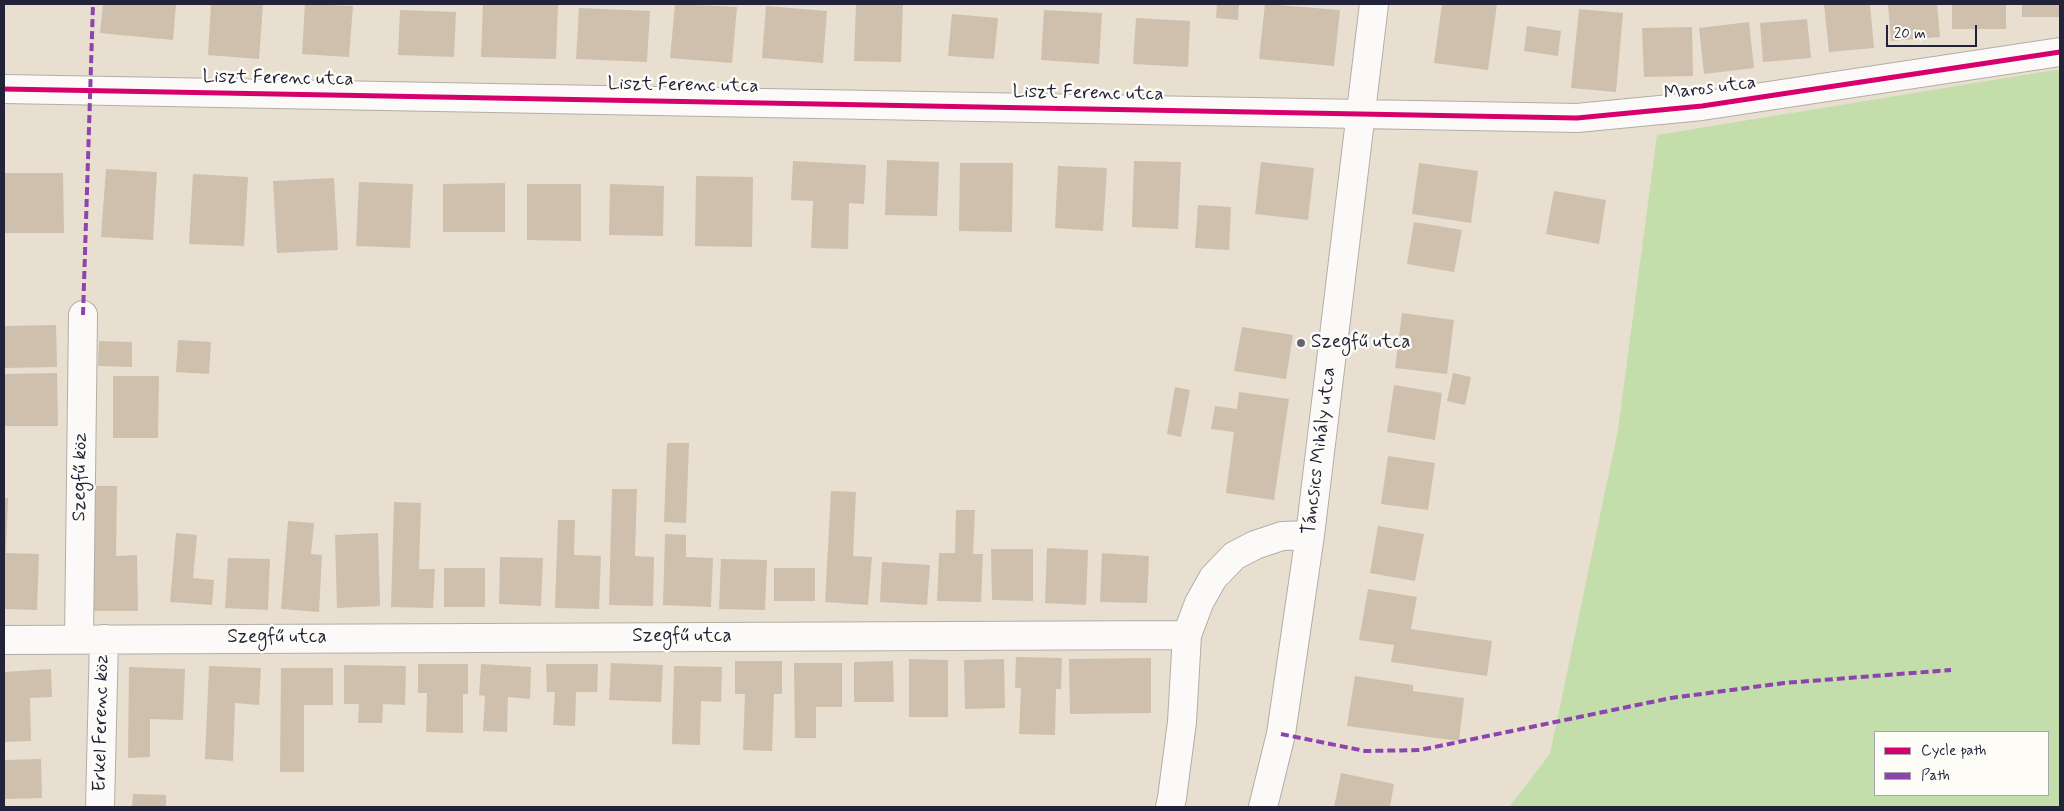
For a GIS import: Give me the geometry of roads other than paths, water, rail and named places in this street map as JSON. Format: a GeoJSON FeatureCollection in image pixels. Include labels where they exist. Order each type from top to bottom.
{"type":"FeatureCollection","features":[{"type":"Feature","properties":{"kind":"street","name":"Táncsics Mihály utca"},"geometry":{"type":"LineString","coordinates":[[1263,807],[1281,734],[1310,535],[1374,4]]}},
{"type":"Feature","properties":{"kind":"street","name":"Maros utca"},"geometry":{"type":"LineString","coordinates":[[1361,114],[1577,118],[1702,106],[2060,52]]}},
{"type":"Feature","properties":{"kind":"street","name":"Liszt Ferenc utca"},"geometry":{"type":"LineString","coordinates":[[4,89],[1361,114]]}},
{"type":"Feature","properties":{"kind":"street","name":"Szegfű köz"},"geometry":{"type":"LineString","coordinates":[[83,315],[92,639]]}},
{"type":"Feature","properties":{"kind":"street"},"geometry":{"type":"LineString","coordinates":[[1170,807],[1182,722],[1187,635],[1200,603],[1213,578],[1234,556],[1255,545],[1282,536],[1310,535]]}},
{"type":"Feature","properties":{"kind":"street","name":"Szegfű utca"},"geometry":{"type":"LineString","coordinates":[[4,640],[1187,635]]}},
{"type":"Feature","properties":{"kind":"street","name":"Erkel Ferenc köz"},"geometry":{"type":"LineString","coordinates":[[92,639],[100,807]]}},
{"type":"Feature","properties":{"kind":"place","name":"Szegfű utca"},"geometry":{"type":"Point","coordinates":[1301,343]}}]}
